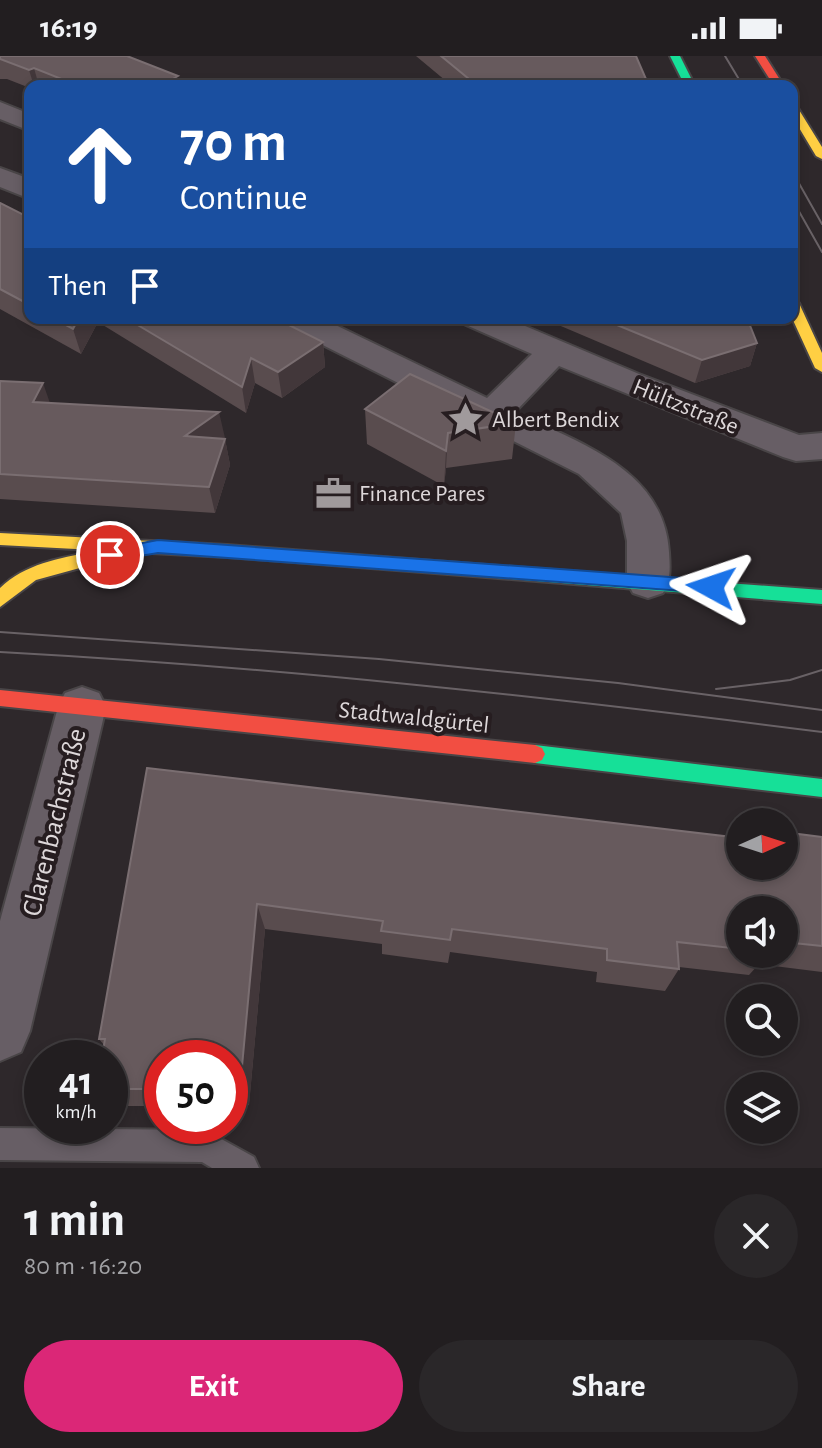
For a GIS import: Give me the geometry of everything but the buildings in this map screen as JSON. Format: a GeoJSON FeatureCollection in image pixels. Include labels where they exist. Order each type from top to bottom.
{"type":"FeatureCollection","features":[{"type":"Feature","properties":{"kind":"main road"},"geometry":{"type":"LineString","coordinates":[[675,56],[687,80]]}},
{"type":"Feature","properties":{"kind":"main road"},"geometry":{"type":"LineString","coordinates":[[760,56],[775,80]]}},
{"type":"Feature","properties":{"kind":"main road"},"geometry":{"type":"LineString","coordinates":[[798,117],[822,156]]}},
{"type":"Feature","properties":{"kind":"main road"},"geometry":{"type":"LineString","coordinates":[[798,316],[822,368]]}},
{"type":"Feature","properties":{"kind":"main road"},"geometry":{"type":"LineString","coordinates":[[0,539],[158,546],[822,597]]}},
{"type":"Feature","properties":{"kind":"main road"},"geometry":{"type":"LineString","coordinates":[[0,600],[8,588],[40,568],[158,546]]}},
{"type":"Feature","properties":{"kind":"main road","name":"Stadtwaldgürtel"},"geometry":{"type":"LineString","coordinates":[[0,698],[610,762],[822,788]]}},
{"type":"Feature","properties":{"kind":"street"},"geometry":{"type":"LineString","coordinates":[[0,110],[24,120]]}},
{"type":"Feature","properties":{"kind":"street"},"geometry":{"type":"LineString","coordinates":[[0,176],[24,187]]}},
{"type":"Feature","properties":{"kind":"street"},"geometry":{"type":"LineString","coordinates":[[307,324],[593,465],[627,491],[642,511],[648,530],[648,582]]}},
{"type":"Feature","properties":{"kind":"street","name":"Hültzstraße"},"geometry":{"type":"LineString","coordinates":[[492,324],[796,448],[822,446]]}},
{"type":"Feature","properties":{"kind":"street"},"geometry":{"type":"LineString","coordinates":[[491,415],[554,351]]}},
{"type":"Feature","properties":{"kind":"street","name":"Clarenbachstraße"},"geometry":{"type":"LineString","coordinates":[[0,1031],[82,707]]}},
{"type":"Feature","properties":{"kind":"lane"},"geometry":{"type":"LineString","coordinates":[[0,1144],[205,1146],[243,1168]]}},
{"type":"Feature","properties":{"kind":"tram line"},"geometry":{"type":"LineString","coordinates":[[725,56],[739,80]]}},
{"type":"Feature","properties":{"kind":"tram line"},"geometry":{"type":"LineString","coordinates":[[798,182],[822,224]]}},
{"type":"Feature","properties":{"kind":"tram line"},"geometry":{"type":"LineString","coordinates":[[798,210],[822,252]]}},
{"type":"Feature","properties":{"kind":"tram line"},"geometry":{"type":"LineString","coordinates":[[0,632],[379,659],[618,683],[822,710]]}},
{"type":"Feature","properties":{"kind":"tram line"},"geometry":{"type":"LineString","coordinates":[[0,652],[412,684],[822,732]]}},
{"type":"Feature","properties":{"kind":"tram line"},"geometry":{"type":"LineString","coordinates":[[716,689],[790,680],[822,670]]}},
{"type":"Feature","properties":{"kind":"traffic: fast"},"geometry":{"type":"LineString","coordinates":[[675,56],[687,80]]}},
{"type":"Feature","properties":{"kind":"traffic: fast"},"geometry":{"type":"LineString","coordinates":[[448,568],[822,597]]}},
{"type":"Feature","properties":{"kind":"traffic: fast"},"geometry":{"type":"LineString","coordinates":[[535,754],[822,788]]}},
{"type":"Feature","properties":{"kind":"traffic: slow"},"geometry":{"type":"LineString","coordinates":[[798,117],[822,156]]}},
{"type":"Feature","properties":{"kind":"traffic: slow"},"geometry":{"type":"LineString","coordinates":[[798,316],[822,368]]}},
{"type":"Feature","properties":{"kind":"traffic: slow"},"geometry":{"type":"LineString","coordinates":[[0,539],[227,551],[448,568]]}},
{"type":"Feature","properties":{"kind":"traffic: slow"},"geometry":{"type":"LineString","coordinates":[[0,600],[30,575],[53,566],[92,558]]}},
{"type":"Feature","properties":{"kind":"traffic: jam"},"geometry":{"type":"LineString","coordinates":[[760,56],[775,80]]}},
{"type":"Feature","properties":{"kind":"traffic: jam"},"geometry":{"type":"LineString","coordinates":[[0,698],[535,754]]}},
{"type":"Feature","properties":{"kind":"place","name":"Albert Bendix"},"geometry":{"type":"Point","coordinates":[466,419]}},
{"type":"Feature","properties":{"kind":"place","name":"Finance Pares"},"geometry":{"type":"Point","coordinates":[333,493]}},
{"type":"Feature","properties":{"kind":"route"},"geometry":{"type":"LineString","coordinates":[[110,555],[158,546],[711,587]]}}]}
